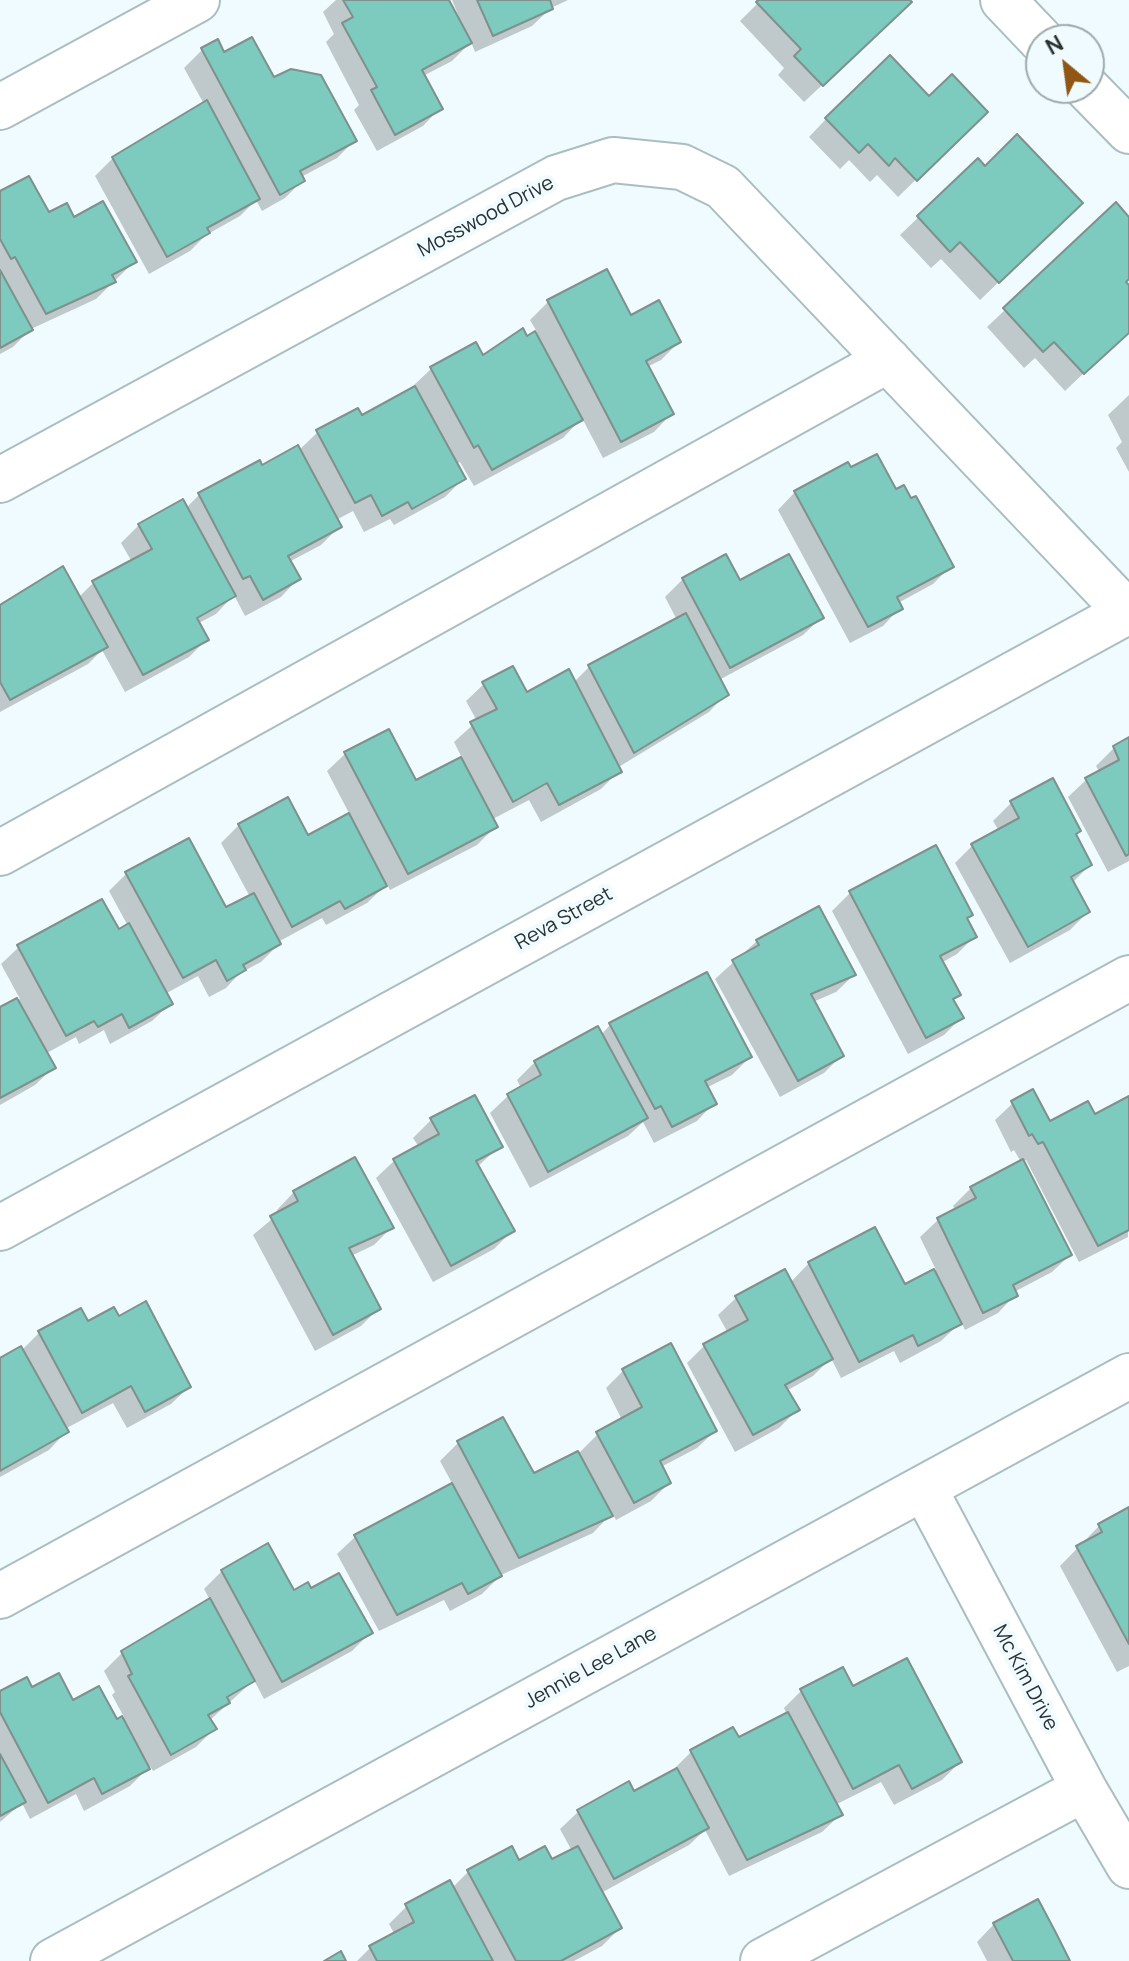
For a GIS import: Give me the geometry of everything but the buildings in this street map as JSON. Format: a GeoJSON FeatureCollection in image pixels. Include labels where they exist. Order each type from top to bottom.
{"type":"FeatureCollection","features":[{"type":"Feature","properties":{"kind":"street"},"geometry":{"type":"LineString","coordinates":[[0,107],[197,0]]}},
{"type":"Feature","properties":{"kind":"street"},"geometry":{"type":"LineString","coordinates":[[1003,0],[1026,24]]}},
{"type":"Feature","properties":{"kind":"street"},"geometry":{"type":"LineString","coordinates":[[1103,104],[1129,131]]}},
{"type":"Feature","properties":{"kind":"street","name":"Mosswood Drive"},"geometry":{"type":"LineString","coordinates":[[0,480],[556,178],[613,160],[682,167],[723,187],[1128,612]]}},
{"type":"Feature","properties":{"kind":"street"},"geometry":{"type":"LineString","coordinates":[[0,853],[888,360]]}},
{"type":"Feature","properties":{"kind":"street","name":"Reva Street"},"geometry":{"type":"LineString","coordinates":[[0,1228],[1128,612]]}},
{"type":"Feature","properties":{"kind":"street"},"geometry":{"type":"LineString","coordinates":[[0,1596],[1129,978]]}},
{"type":"Feature","properties":{"kind":"street","name":"Jennie Lee Lane"},"geometry":{"type":"LineString","coordinates":[[53,1961],[1129,1376]]}},
{"type":"Feature","properties":{"kind":"street","name":"Mc Kim Drive"},"geometry":{"type":"LineString","coordinates":[[924,1488],[1084,1789],[1129,1866]]}},
{"type":"Feature","properties":{"kind":"street"},"geometry":{"type":"LineString","coordinates":[[763,1961],[1084,1789]]}}]}
